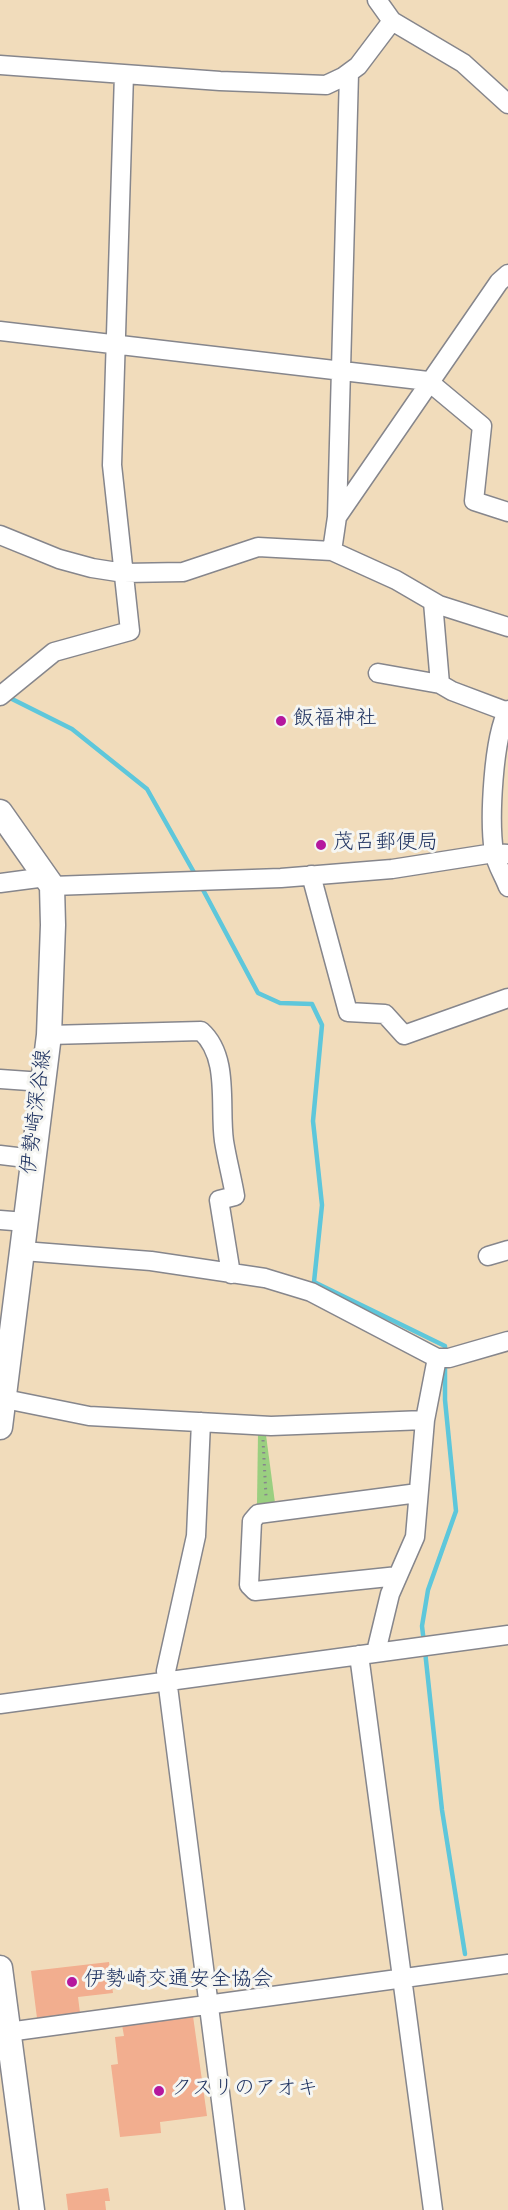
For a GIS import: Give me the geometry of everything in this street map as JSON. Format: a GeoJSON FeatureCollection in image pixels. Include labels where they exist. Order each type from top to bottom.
{"type":"FeatureCollection","features":[{"type":"Feature","properties":{"kind":"main road"},"geometry":{"type":"LineString","coordinates":[[0,812],[49,881]]}},
{"type":"Feature","properties":{"kind":"main road","name":"伊勢崎深谷線"},"geometry":{"type":"LineString","coordinates":[[2,1412],[49,1035],[49,881]]}},
{"type":"Feature","properties":{"kind":"main road"},"geometry":{"type":"LineString","coordinates":[[0,1968],[5,2029],[32,2210]]}},
{"type":"Feature","properties":{"kind":"street"},"geometry":{"type":"LineString","coordinates":[[377,0],[392,21],[463,63],[508,104]]}},
{"type":"Feature","properties":{"kind":"street"},"geometry":{"type":"LineString","coordinates":[[0,65],[308,86],[326,85],[358,66],[392,21]]}},
{"type":"Feature","properties":{"kind":"street"},"geometry":{"type":"LineString","coordinates":[[332,551],[337,517],[339,372],[349,73]]}},
{"type":"Feature","properties":{"kind":"street"},"geometry":{"type":"LineString","coordinates":[[0,696],[54,652],[130,631],[112,465],[124,74]]}},
{"type":"Feature","properties":{"kind":"street"},"geometry":{"type":"LineString","coordinates":[[337,517],[428,381],[499,282],[508,274]]}},
{"type":"Feature","properties":{"kind":"street"},"geometry":{"type":"LineString","coordinates":[[0,331],[428,381],[482,426],[474,501],[508,512]]}},
{"type":"Feature","properties":{"kind":"street"},"geometry":{"type":"LineString","coordinates":[[0,536],[70,562],[124,573],[183,572],[258,547],[332,551],[433,602],[475,618],[508,627]]}},
{"type":"Feature","properties":{"kind":"street"},"geometry":{"type":"LineString","coordinates":[[433,602],[440,684]]}},
{"type":"Feature","properties":{"kind":"street"},"geometry":{"type":"LineString","coordinates":[[378,673],[440,684],[452,692],[507,712],[495,762],[501,854],[508,887]]}},
{"type":"Feature","properties":{"kind":"street"},"geometry":{"type":"LineString","coordinates":[[0,883],[311,875],[392,869],[501,854]]}},
{"type":"Feature","properties":{"kind":"street"},"geometry":{"type":"LineString","coordinates":[[311,875],[348,1012],[385,1014],[404,1035],[508,998]]}},
{"type":"Feature","properties":{"kind":"street"},"geometry":{"type":"LineString","coordinates":[[49,1035],[201,1031],[207,1036],[219,1063],[224,1141],[235,1196],[219,1200],[231,1274]]}},
{"type":"Feature","properties":{"kind":"street"},"geometry":{"type":"LineString","coordinates":[[0,1079],[43,1082]]}},
{"type":"Feature","properties":{"kind":"street"},"geometry":{"type":"LineString","coordinates":[[0,1155],[34,1159]]}},
{"type":"Feature","properties":{"kind":"street"},"geometry":{"type":"LineString","coordinates":[[0,1220],[26,1222]]}},
{"type":"Feature","properties":{"kind":"street"},"geometry":{"type":"LineString","coordinates":[[488,1256],[508,1250]]}},
{"type":"Feature","properties":{"kind":"street"},"geometry":{"type":"LineString","coordinates":[[23,1251],[151,1261],[265,1278],[311,1293],[437,1358],[448,1358],[508,1341]]}},
{"type":"Feature","properties":{"kind":"street"},"geometry":{"type":"LineString","coordinates":[[433,2210],[403,1978],[367,1654],[415,1537],[425,1420],[437,1358]]}},
{"type":"Feature","properties":{"kind":"street"},"geometry":{"type":"LineString","coordinates":[[2,1412],[263,1425],[425,1420]]}},
{"type":"Feature","properties":{"kind":"street"},"geometry":{"type":"LineString","coordinates":[[201,1422],[196,1536],[166,1671],[166,1683],[235,2210]]}},
{"type":"Feature","properties":{"kind":"street"},"geometry":{"type":"LineString","coordinates":[[398,1576],[255,1591],[249,1585],[252,1521],[258,1514],[418,1493]]}},
{"type":"Feature","properties":{"kind":"street"},"geometry":{"type":"LineString","coordinates":[[0,1704],[508,1635]]}},
{"type":"Feature","properties":{"kind":"street"},"geometry":{"type":"LineString","coordinates":[[5,2029],[207,2005],[508,1964]]}},
{"type":"Feature","properties":{"kind":"path"},"geometry":{"type":"LineString","coordinates":[[263,1425],[266,1513]]}},
{"type":"Feature","properties":{"kind":"green space"},"geometry":{"type":"Polygon","coordinates":[[[258,1433],[266,1435],[275,1503],[257,1504],[258,1433]]]}},
{"type":"Feature","properties":{"kind":"building","name":"伊勢崎交通安全協会"},"geometry":{"type":"Polygon","coordinates":[[[109,1962],[113,1993],[78,1997],[80,2013],[37,2018],[31,1971],[109,1962]]]}},
{"type":"Feature","properties":{"kind":"building","name":"クスリのアオキ"},"geometry":{"type":"Polygon","coordinates":[[[193,2016],[207,2116],[160,2122],[161,2133],[120,2137],[111,2065],[118,2064],[115,2037],[124,2036],[122,2025],[193,2016]]]}},
{"type":"Feature","properties":{"kind":"building"},"geometry":{"type":"Polygon","coordinates":[[[108,2188],[110,2201],[105,2201],[106,2210],[68,2210],[66,2194],[108,2188]]]}},
{"type":"Feature","properties":{"kind":"waterway"},"geometry":{"type":"LineString","coordinates":[[8,697],[72,729],[147,789],[196,876]]}},
{"type":"Feature","properties":{"kind":"waterway"},"geometry":{"type":"LineString","coordinates":[[201,886],[258,993],[280,1003],[312,1004],[322,1025],[313,1121],[322,1205],[314,1282],[445,1346],[445,1354]]}},
{"type":"Feature","properties":{"kind":"waterway"},"geometry":{"type":"LineString","coordinates":[[424,1643],[422,1626],[428,1590],[456,1511],[445,1400],[445,1363]]}},
{"type":"Feature","properties":{"kind":"waterway"},"geometry":{"type":"LineString","coordinates":[[425,1651],[442,1810],[465,1954]]}},
{"type":"Feature","properties":{"kind":"place","name":"飯福神社"},"geometry":{"type":"Point","coordinates":[281,721]}},
{"type":"Feature","properties":{"kind":"place","name":"茂呂郵便局"},"geometry":{"type":"Point","coordinates":[321,845]}},
{"type":"Feature","properties":{"kind":"place","name":"伊勢崎交通安全協会"},"geometry":{"type":"Point","coordinates":[72,1982]}},
{"type":"Feature","properties":{"kind":"place","name":"クスリのアオキ"},"geometry":{"type":"Point","coordinates":[159,2091]}}]}
